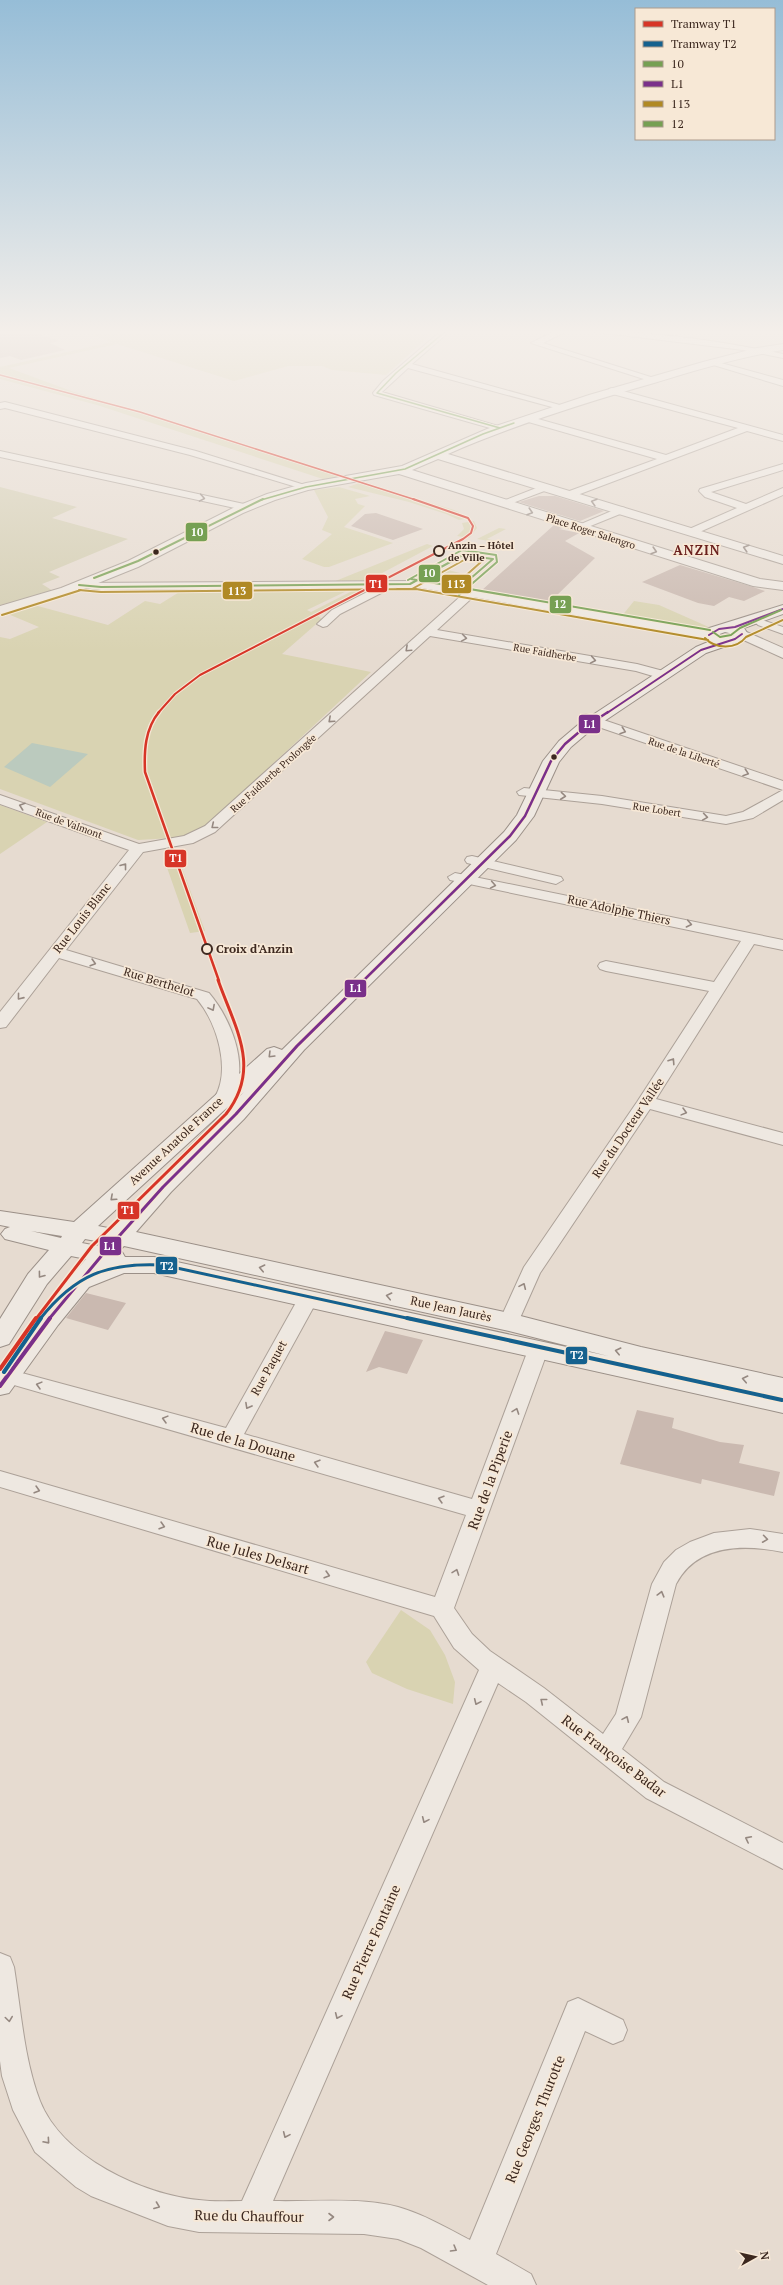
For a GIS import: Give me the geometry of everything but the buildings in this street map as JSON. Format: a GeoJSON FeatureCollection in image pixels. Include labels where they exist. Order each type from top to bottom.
{"type":"FeatureCollection","features":[{"type":"Feature","properties":{"kind":"main road"},"geometry":{"type":"LineString","coordinates":[[0,610],[79,585],[138,561],[244,507],[277,495],[400,470],[478,438]]}},
{"type":"Feature","properties":{"kind":"main road"},"geometry":{"type":"LineString","coordinates":[[437,455],[783,560]]}},
{"type":"Feature","properties":{"kind":"main road","name":"Place Roger Salengro"},"geometry":{"type":"LineString","coordinates":[[400,470],[579,528],[758,583],[783,586]]}},
{"type":"Feature","properties":{"kind":"main road","name":"Avenue Anatole France"},"geometry":{"type":"LineString","coordinates":[[3,1381],[45,1324],[77,1285],[163,1187],[242,1109],[283,1060],[461,878],[477,862],[513,832],[525,816],[530,792],[557,753],[590,719],[659,673],[726,635],[783,609]]}},
{"type":"Feature","properties":{"kind":"main road","name":"Avenue Anatole France"},"geometry":{"type":"LineString","coordinates":[[726,635],[783,615]]}},
{"type":"Feature","properties":{"kind":"main road"},"geometry":{"type":"LineString","coordinates":[[726,635],[778,651]]}},
{"type":"Feature","properties":{"kind":"main road","name":"Avenue Anatole France"},"geometry":{"type":"LineString","coordinates":[[0,1338],[26,1300],[37,1280],[73,1238],[461,878]]}},
{"type":"Feature","properties":{"kind":"main road"},"geometry":{"type":"LineString","coordinates":[[142,1212],[144,1229],[156,1244]]}},
{"type":"Feature","properties":{"kind":"main road"},"geometry":{"type":"LineString","coordinates":[[0,1218],[73,1238],[111,1245],[132,1264]]}},
{"type":"Feature","properties":{"kind":"main road"},"geometry":{"type":"LineString","coordinates":[[0,1232],[73,1238]]}},
{"type":"Feature","properties":{"kind":"main road","name":"Rue Jean Jaurès"},"geometry":{"type":"LineString","coordinates":[[111,1245],[156,1244],[509,1322],[641,1356],[783,1387]]}},
{"type":"Feature","properties":{"kind":"main road"},"geometry":{"type":"LineString","coordinates":[[77,1285],[105,1270],[132,1264],[166,1267],[783,1404]]}},
{"type":"Feature","properties":{"kind":"street"},"geometry":{"type":"LineString","coordinates":[[132,438],[193,453],[311,487]]}},
{"type":"Feature","properties":{"kind":"street"},"geometry":{"type":"LineString","coordinates":[[593,438],[665,458]]}},
{"type":"Feature","properties":{"kind":"street"},"geometry":{"type":"LineString","coordinates":[[568,495],[721,438]]}},
{"type":"Feature","properties":{"kind":"street"},"geometry":{"type":"LineString","coordinates":[[0,454],[244,507]]}},
{"type":"Feature","properties":{"kind":"street"},"geometry":{"type":"LineString","coordinates":[[746,507],[709,495],[704,491],[783,466]]}},
{"type":"Feature","properties":{"kind":"street"},"geometry":{"type":"LineString","coordinates":[[503,503],[544,488]]}},
{"type":"Feature","properties":{"kind":"street"},"geometry":{"type":"LineString","coordinates":[[691,532],[783,491]]}},
{"type":"Feature","properties":{"kind":"street"},"geometry":{"type":"LineString","coordinates":[[768,497],[783,502]]}},
{"type":"Feature","properties":{"kind":"street"},"geometry":{"type":"LineString","coordinates":[[579,528],[621,510]]}},
{"type":"Feature","properties":{"kind":"street"},"geometry":{"type":"LineString","coordinates":[[323,624],[336,612],[390,584]]}},
{"type":"Feature","properties":{"kind":"street"},"geometry":{"type":"LineString","coordinates":[[79,585],[100,587],[390,584],[423,585],[469,594],[726,635]]}},
{"type":"Feature","properties":{"kind":"street"},"geometry":{"type":"LineString","coordinates":[[426,632],[469,594]]}},
{"type":"Feature","properties":{"kind":"street"},"geometry":{"type":"LineString","coordinates":[[762,623],[783,631]]}},
{"type":"Feature","properties":{"kind":"street","name":"Rue Faidherbe"},"geometry":{"type":"LineString","coordinates":[[426,632],[659,673]]}},
{"type":"Feature","properties":{"kind":"street","name":"Rue Faidherbe Prolongée"},"geometry":{"type":"LineString","coordinates":[[138,848],[180,842],[200,835],[216,825],[426,632]]}},
{"type":"Feature","properties":{"kind":"street","name":"Rue de la Liberté"},"geometry":{"type":"LineString","coordinates":[[590,719],[783,786]]}},
{"type":"Feature","properties":{"kind":"street","name":"Rue Lobert"},"geometry":{"type":"LineString","coordinates":[[530,792],[602,800],[726,820],[736,820],[748,815],[783,794]]}},
{"type":"Feature","properties":{"kind":"street","name":"Rue de Valmont"},"geometry":{"type":"LineString","coordinates":[[0,799],[138,848]]}},
{"type":"Feature","properties":{"kind":"street","name":"Rue Louis Blanc"},"geometry":{"type":"LineString","coordinates":[[0,1023],[138,848]]}},
{"type":"Feature","properties":{"kind":"street"},"geometry":{"type":"LineString","coordinates":[[477,862],[556,880]]}},
{"type":"Feature","properties":{"kind":"street","name":"Rue Adolphe Thiers"},"geometry":{"type":"LineString","coordinates":[[461,878],[752,937],[783,945]]}},
{"type":"Feature","properties":{"kind":"street","name":"Rue du Docteur Vallée"},"geometry":{"type":"LineString","coordinates":[[509,1322],[530,1272],[646,1102],[752,937]]}},
{"type":"Feature","properties":{"kind":"street","name":"Rue Berthelot"},"geometry":{"type":"LineString","coordinates":[[56,952],[203,996],[213,1009],[229,1057],[232,1075],[224,1097]]}},
{"type":"Feature","properties":{"kind":"street"},"geometry":{"type":"LineString","coordinates":[[606,966],[719,988]]}},
{"type":"Feature","properties":{"kind":"street"},"geometry":{"type":"LineString","coordinates":[[646,1102],[783,1139]]}},
{"type":"Feature","properties":{"kind":"street","name":"Rue Paquet"},"geometry":{"type":"LineString","coordinates":[[231,1438],[308,1299]]}},
{"type":"Feature","properties":{"kind":"street","name":"Rue de la Piperie"},"geometry":{"type":"LineString","coordinates":[[442,1609],[538,1350]]}},
{"type":"Feature","properties":{"kind":"street","name":"Rue de la Douane"},"geometry":{"type":"LineString","coordinates":[[3,1381],[231,1438],[479,1510]]}},
{"type":"Feature","properties":{"kind":"street","name":"Rue Jules Delsart"},"geometry":{"type":"LineString","coordinates":[[0,1478],[442,1609]]}},
{"type":"Feature","properties":{"kind":"street"},"geometry":{"type":"LineString","coordinates":[[606,1752],[628,1717],[664,1584],[673,1567],[692,1552],[725,1539],[748,1538],[783,1543]]}},
{"type":"Feature","properties":{"kind":"street"},"geometry":{"type":"LineString","coordinates":[[442,1609],[463,1641],[493,1666]]}},
{"type":"Feature","properties":{"kind":"street","name":"Rue Françoise Badar"},"geometry":{"type":"LineString","coordinates":[[493,1666],[535,1695],[655,1790],[675,1802],[783,1857]]}},
{"type":"Feature","properties":{"kind":"street","name":"Rue Pierre Fontaine"},"geometry":{"type":"LineString","coordinates":[[250,2218],[493,1666]]}},
{"type":"Feature","properties":{"kind":"street","name":"Rue du Chauffour"},"geometry":{"type":"LineString","coordinates":[[0,1967],[20,2089],[34,2123],[46,2140],[87,2176],[102,2185],[168,2210],[206,2217],[381,2219],[416,2229],[520,2285]]}},
{"type":"Feature","properties":{"kind":"street","name":"Rue Georges Thurotte"},"geometry":{"type":"LineString","coordinates":[[477,2262],[578,2012],[613,2030]]}},
{"type":"Feature","properties":{"kind":"shaded area"},"geometry":{"type":"Polygon","coordinates":[[[197,438],[223,438],[342,476],[329,481],[197,438]]]}},
{"type":"Feature","properties":{"kind":"shaded area"},"geometry":{"type":"Polygon","coordinates":[[[362,482],[454,510],[470,518],[459,520],[446,514],[409,502],[348,487],[362,482]]]}},
{"type":"Feature","properties":{"kind":"shaded area"},"geometry":{"type":"Polygon","coordinates":[[[0,487],[77,507],[52,518],[128,539],[49,572],[60,577],[42,584],[53,591],[0,606],[0,487]]]}},
{"type":"Feature","properties":{"kind":"shaded area"},"geometry":{"type":"Polygon","coordinates":[[[339,487],[370,496],[355,499],[358,504],[365,506],[344,527],[393,543],[329,567],[324,567],[302,559],[332,534],[322,530],[328,517],[314,490],[339,487]]]}},
{"type":"Feature","properties":{"kind":"shaded area"},"geometry":{"type":"Polygon","coordinates":[[[474,521],[477,528],[469,538],[457,536],[464,529],[462,523],[474,521]]]}},
{"type":"Feature","properties":{"kind":"shaded area"},"geometry":{"type":"Polygon","coordinates":[[[499,528],[506,529],[487,539],[514,544],[513,545],[477,539],[499,528]]]}},
{"type":"Feature","properties":{"kind":"shaded area"},"geometry":{"type":"Polygon","coordinates":[[[427,544],[433,546],[367,581],[333,582],[427,544]]]}},
{"type":"Feature","properties":{"kind":"shaded area"},"geometry":{"type":"Polygon","coordinates":[[[448,570],[464,574],[453,583],[433,580],[448,570]]]}},
{"type":"Feature","properties":{"kind":"shaded area"},"geometry":{"type":"Polygon","coordinates":[[[353,588],[307,610],[311,612],[358,588],[371,588],[318,616],[322,619],[282,654],[371,672],[200,832],[172,838],[138,840],[0,789],[0,637],[10,639],[39,627],[8,614],[34,605],[108,625],[145,601],[160,604],[181,591],[353,588]]]}},
{"type":"Feature","properties":{"kind":"shaded area"},"geometry":{"type":"Polygon","coordinates":[[[634,601],[659,605],[711,628],[703,631],[621,617],[634,601]]]}},
{"type":"Feature","properties":{"kind":"shaded area"},"geometry":{"type":"Polygon","coordinates":[[[32,743],[88,754],[50,787],[4,767],[32,743]]]}},
{"type":"Feature","properties":{"kind":"shaded area"},"geometry":{"type":"Polygon","coordinates":[[[0,805],[47,822],[0,854],[0,805]]]}},
{"type":"Feature","properties":{"kind":"shaded area"},"geometry":{"type":"Polygon","coordinates":[[[178,857],[205,931],[190,933],[164,859],[178,857]]]}},
{"type":"Feature","properties":{"kind":"shaded area"},"geometry":{"type":"Polygon","coordinates":[[[401,1610],[430,1630],[445,1655],[455,1682],[453,1704],[407,1689],[372,1673],[366,1662],[401,1610]]]}},
{"type":"Feature","properties":{"kind":"tram line","name":"T1"},"geometry":{"type":"LineString","coordinates":[[0,1369],[51,1298],[92,1246],[232,1107],[240,1092],[245,1076],[245,1059],[243,1050],[145,772],[144,755],[146,740],[156,715],[164,704],[175,694],[200,675],[463,539],[471,533],[473,526],[468,518],[456,513],[220,438]]}},
{"type":"Feature","properties":{"kind":"tram line","name":"T2"},"geometry":{"type":"LineString","coordinates":[[4,1372],[48,1310],[75,1284],[91,1274],[115,1266],[149,1264],[163,1265],[782,1400]]}},
{"type":"Feature","properties":{"kind":"transit line","name":"10"},"geometry":{"type":"LineString","coordinates":[[94,578],[138,561],[263,499],[306,487],[405,469],[475,438]]}},
{"type":"Feature","properties":{"kind":"transit line","name":"12"},"geometry":{"type":"LineString","coordinates":[[408,580],[462,550],[496,555],[497,562],[459,595]]}},
{"type":"Feature","properties":{"kind":"transit line","name":"10"},"geometry":{"type":"LineString","coordinates":[[79,585],[101,587],[410,584],[463,555],[493,559],[456,591]]}},
{"type":"Feature","properties":{"kind":"transit line","name":"113"},"geometry":{"type":"LineString","coordinates":[[397,589],[412,589],[464,560],[481,562],[453,587]]}},
{"type":"Feature","properties":{"kind":"transit line","name":"12"},"geometry":{"type":"LineString","coordinates":[[411,579],[710,630]]}},
{"type":"Feature","properties":{"kind":"transit line","name":"113"},"geometry":{"type":"LineString","coordinates":[[79,590],[101,592],[416,589],[708,640]]}},
{"type":"Feature","properties":{"kind":"transit line","name":"113"},"geometry":{"type":"LineString","coordinates":[[2,615],[81,590]]}},
{"type":"Feature","properties":{"kind":"transit line","name":"L1"},"geometry":{"type":"LineString","coordinates":[[709,635],[719,629],[735,627],[783,609]]}},
{"type":"Feature","properties":{"kind":"transit line","name":"12"},"geometry":{"type":"LineString","coordinates":[[713,632],[720,637],[729,636],[740,628],[781,610]]}},
{"type":"Feature","properties":{"kind":"transit line","name":"113"},"geometry":{"type":"LineString","coordinates":[[705,638],[713,645],[723,647],[733,645],[743,641],[746,637],[783,620]]}},
{"type":"Feature","properties":{"kind":"transit line","name":"L1"},"geometry":{"type":"LineString","coordinates":[[0,1386],[49,1319],[103,1254],[163,1187],[236,1114],[297,1046],[510,836],[525,816],[551,761],[565,744],[585,727],[701,650],[735,639],[742,634]]}},
{"type":"Feature","properties":{"kind":"place","name":"Anzin – Hôtel de Ville"},"geometry":{"type":"Point","coordinates":[439,551]}},
{"type":"Feature","properties":{"kind":"place","name":"Croix d'Anzin"},"geometry":{"type":"Point","coordinates":[207,949]}},
{"type":"Feature","properties":{"kind":"district","name":"ANZIN"},"geometry":{"type":"Point","coordinates":[697,550]}}]}
